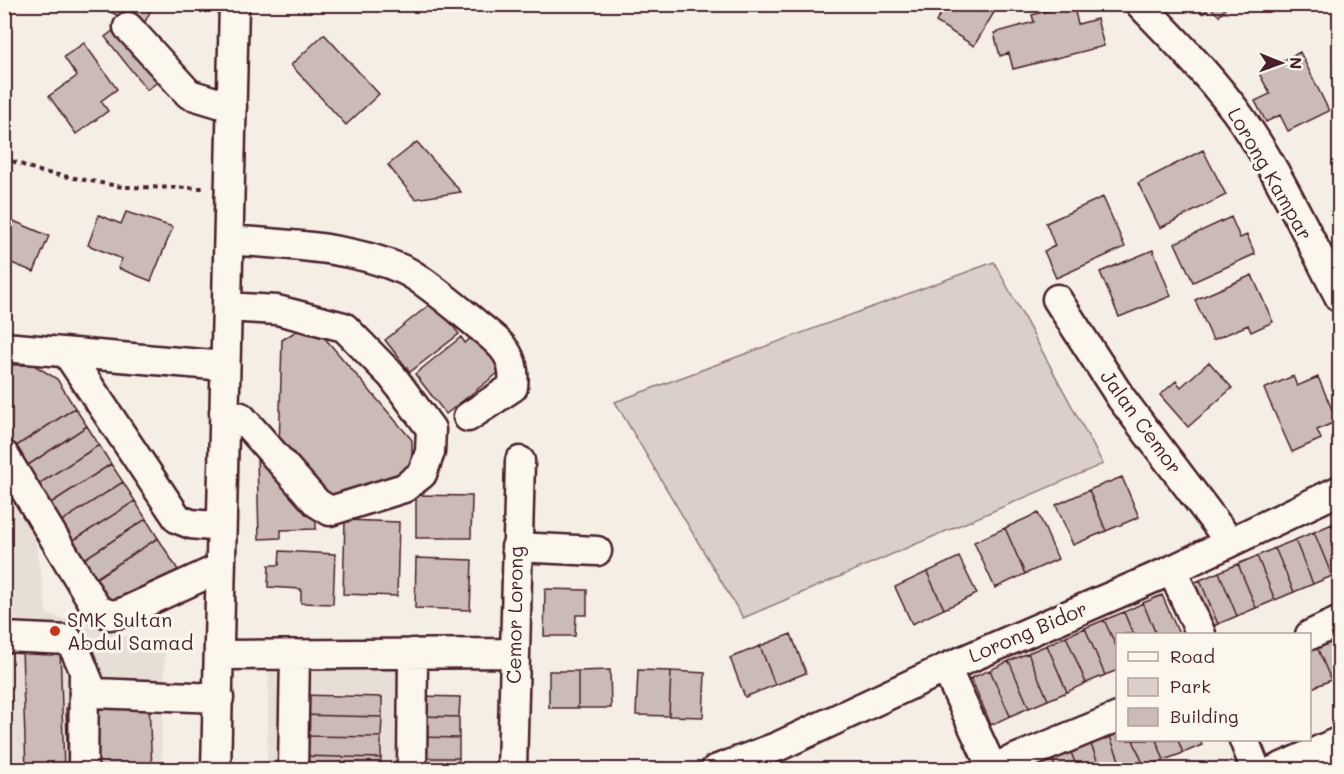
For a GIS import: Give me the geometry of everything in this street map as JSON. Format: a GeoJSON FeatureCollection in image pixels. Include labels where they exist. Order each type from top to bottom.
{"type":"FeatureCollection","features":[{"type":"Feature","properties":{"kind":"street"},"geometry":{"type":"LineString","coordinates":[[216,770],[234,4]]}},
{"type":"Feature","properties":{"kind":"street","name":"Lorong Kampar"},"geometry":{"type":"LineString","coordinates":[[1140,4],[1178,43],[1235,111],[1276,177],[1340,298]]}},
{"type":"Feature","properties":{"kind":"street"},"geometry":{"type":"LineString","coordinates":[[128,27],[189,94],[232,107]]}},
{"type":"Feature","properties":{"kind":"street"},"geometry":{"type":"LineString","coordinates":[[230,214],[322,247],[364,256],[406,271],[450,303],[507,350],[515,370],[513,387],[468,417]]}},
{"type":"Feature","properties":{"kind":"street","name":"Jalan Cemor"},"geometry":{"type":"LineString","coordinates":[[1057,299],[1121,398],[1230,542]]}},
{"type":"Feature","properties":{"kind":"street"},"geometry":{"type":"LineString","coordinates":[[224,412],[241,417],[318,503],[330,511],[404,488],[422,474],[430,452],[431,429],[392,376],[344,327],[277,310],[227,307]]}},
{"type":"Feature","properties":{"kind":"street"},"geometry":{"type":"LineString","coordinates":[[6,344],[67,353],[225,366]]}},
{"type":"Feature","properties":{"kind":"street"},"geometry":{"type":"LineString","coordinates":[[67,353],[178,519],[191,524],[221,527]]}},
{"type":"Feature","properties":{"kind":"street"},"geometry":{"type":"LineString","coordinates":[[4,455],[97,609],[110,615],[123,613],[220,568]]}},
{"type":"Feature","properties":{"kind":"street","name":"Cemor Lorong"},"geometry":{"type":"LineString","coordinates":[[514,769],[516,547],[520,461]]}},
{"type":"Feature","properties":{"kind":"street","name":"Lorong Bidor"},"geometry":{"type":"LineString","coordinates":[[714,770],[779,746],[946,668],[1172,570],[1340,490]]}},
{"type":"Feature","properties":{"kind":"street"},"geometry":{"type":"LineString","coordinates":[[516,547],[597,551]]}},
{"type":"Feature","properties":{"kind":"street"},"geometry":{"type":"LineString","coordinates":[[1172,570],[1201,633]]}},
{"type":"Feature","properties":{"kind":"street"},"geometry":{"type":"LineString","coordinates":[[1311,635],[1340,621]]}},
{"type":"Feature","properties":{"kind":"street"},"geometry":{"type":"LineString","coordinates":[[4,637],[68,640],[77,650],[84,675],[94,693],[219,698]]}},
{"type":"Feature","properties":{"kind":"street"},"geometry":{"type":"LineString","coordinates":[[412,770],[414,653]]}},
{"type":"Feature","properties":{"kind":"street"},"geometry":{"type":"LineString","coordinates":[[220,655],[514,653]]}},
{"type":"Feature","properties":{"kind":"street"},"geometry":{"type":"LineString","coordinates":[[293,770],[295,655]]}},
{"type":"Feature","properties":{"kind":"street"},"geometry":{"type":"LineString","coordinates":[[946,668],[993,769],[1116,718]]}},
{"type":"Feature","properties":{"kind":"street"},"geometry":{"type":"LineString","coordinates":[[83,770],[84,675]]}},
{"type":"Feature","properties":{"kind":"street"},"geometry":{"type":"LineString","coordinates":[[1244,741],[1256,770]]}},
{"type":"Feature","properties":{"kind":"street"},"geometry":{"type":"LineString","coordinates":[[1275,770],[1340,741]]}},
{"type":"Feature","properties":{"kind":"path"},"geometry":{"type":"LineString","coordinates":[[4,159],[42,172],[123,187],[230,214]]}},
{"type":"Feature","properties":{"kind":"shaded area","name":"SMK Sultan Abdul Samad"},"geometry":{"type":"Polygon","coordinates":[[[4,461],[27,487],[47,614],[165,647],[161,769],[5,769],[4,461]]]}},
{"type":"Feature","properties":{"kind":"shaded area"},"geometry":{"type":"Polygon","coordinates":[[[405,662],[401,769],[267,770],[269,665],[405,662]]]}},
{"type":"Feature","properties":{"kind":"green space"},"geometry":{"type":"Polygon","coordinates":[[[994,262],[1103,464],[743,618],[615,402],[994,262]]]}},
{"type":"Feature","properties":{"kind":"building"},"geometry":{"type":"Polygon","coordinates":[[[95,4],[154,4],[142,28],[95,4]]]}},
{"type":"Feature","properties":{"kind":"building"},"geometry":{"type":"Polygon","coordinates":[[[946,4],[999,4],[974,46],[936,22],[946,4]]]}},
{"type":"Feature","properties":{"kind":"building"},"geometry":{"type":"Polygon","coordinates":[[[1073,4],[1078,24],[1097,19],[1104,46],[1013,69],[1009,53],[1000,56],[994,33],[1034,22],[1032,15],[1073,4]]]}},
{"type":"Feature","properties":{"kind":"building"},"geometry":{"type":"Polygon","coordinates":[[[1193,4],[1229,4],[1219,16],[1210,7],[1203,14],[1193,4]]]}},
{"type":"Feature","properties":{"kind":"building"},"geometry":{"type":"Polygon","coordinates":[[[123,23],[164,77],[147,90],[105,37],[123,23]]]}},
{"type":"Feature","properties":{"kind":"building"},"geometry":{"type":"Polygon","coordinates":[[[324,34],[379,94],[346,125],[291,65],[324,34]]]}},
{"type":"Feature","properties":{"kind":"building"},"geometry":{"type":"Polygon","coordinates":[[[84,43],[117,89],[101,101],[108,111],[76,134],[49,96],[77,76],[64,57],[84,43]]]}},
{"type":"Feature","properties":{"kind":"building"},"geometry":{"type":"Polygon","coordinates":[[[1300,52],[1329,111],[1288,131],[1280,115],[1266,122],[1255,101],[1270,94],[1259,73],[1300,52]]]}},
{"type":"Feature","properties":{"kind":"building"},"geometry":{"type":"Polygon","coordinates":[[[417,142],[461,192],[415,199],[388,165],[417,142]]]}},
{"type":"Feature","properties":{"kind":"building"},"geometry":{"type":"Polygon","coordinates":[[[1203,150],[1226,195],[1160,228],[1138,183],[1203,150]]]}},
{"type":"Feature","properties":{"kind":"building"},"geometry":{"type":"Polygon","coordinates":[[[1103,197],[1125,247],[1056,278],[1044,251],[1055,246],[1046,223],[1103,197]]]}},
{"type":"Feature","properties":{"kind":"building"},"geometry":{"type":"Polygon","coordinates":[[[126,212],[173,227],[151,281],[118,268],[122,259],[88,245],[99,215],[121,224],[126,212]]]}},
{"type":"Feature","properties":{"kind":"building"},"geometry":{"type":"Polygon","coordinates":[[[4,217],[49,236],[34,272],[4,260],[4,217]]]}},
{"type":"Feature","properties":{"kind":"building"},"geometry":{"type":"Polygon","coordinates":[[[1231,217],[1240,238],[1247,235],[1255,254],[1193,282],[1175,243],[1231,217]]]}},
{"type":"Feature","properties":{"kind":"building"},"geometry":{"type":"Polygon","coordinates":[[[1153,250],[1171,296],[1119,317],[1100,272],[1153,250]]]}},
{"type":"Feature","properties":{"kind":"building"},"geometry":{"type":"Polygon","coordinates":[[[1252,275],[1273,322],[1251,332],[1248,325],[1213,340],[1195,300],[1252,275]]]}},
{"type":"Feature","properties":{"kind":"building"},"geometry":{"type":"Polygon","coordinates":[[[434,301],[459,334],[410,372],[385,340],[434,301]]]}},
{"type":"Feature","properties":{"kind":"building"},"geometry":{"type":"Polygon","coordinates":[[[311,322],[412,440],[412,476],[332,510],[279,450],[282,340],[311,322]]]}},
{"type":"Feature","properties":{"kind":"building"},"geometry":{"type":"Polygon","coordinates":[[[479,331],[507,366],[446,414],[415,374],[461,337],[465,343],[479,331]]]}},
{"type":"Feature","properties":{"kind":"building"},"geometry":{"type":"Polygon","coordinates":[[[1209,362],[1232,388],[1188,427],[1160,395],[1176,381],[1181,387],[1209,362]]]}},
{"type":"Feature","properties":{"kind":"building"},"geometry":{"type":"Polygon","coordinates":[[[4,365],[34,365],[57,379],[75,408],[7,452],[4,448],[4,365]]]}},
{"type":"Feature","properties":{"kind":"building"},"geometry":{"type":"Polygon","coordinates":[[[1293,376],[1297,386],[1318,377],[1337,421],[1317,430],[1321,439],[1292,452],[1264,389],[1293,376]]]}},
{"type":"Feature","properties":{"kind":"building"},"geometry":{"type":"Polygon","coordinates":[[[75,408],[87,426],[19,471],[7,452],[75,408]]]}},
{"type":"Feature","properties":{"kind":"building"},"geometry":{"type":"Polygon","coordinates":[[[87,426],[99,445],[31,489],[19,471],[87,426]]]}},
{"type":"Feature","properties":{"kind":"building"},"geometry":{"type":"Polygon","coordinates":[[[99,445],[111,464],[43,508],[31,489],[99,445]]]}},
{"type":"Feature","properties":{"kind":"building"},"geometry":{"type":"Polygon","coordinates":[[[257,457],[272,457],[316,503],[316,529],[281,530],[281,538],[259,539],[257,457]]]}},
{"type":"Feature","properties":{"kind":"building"},"geometry":{"type":"Polygon","coordinates":[[[111,464],[123,482],[54,526],[43,508],[111,464]]]}},
{"type":"Feature","properties":{"kind":"building"},"geometry":{"type":"Polygon","coordinates":[[[1122,477],[1139,517],[1106,531],[1089,490],[1122,477]]]}},
{"type":"Feature","properties":{"kind":"building"},"geometry":{"type":"Polygon","coordinates":[[[123,482],[135,501],[66,545],[54,526],[123,482]]]}},
{"type":"Feature","properties":{"kind":"building"},"geometry":{"type":"Polygon","coordinates":[[[1089,490],[1106,531],[1073,545],[1056,505],[1089,490]]]}},
{"type":"Feature","properties":{"kind":"building"},"geometry":{"type":"Polygon","coordinates":[[[416,495],[472,496],[471,538],[416,538],[416,495]]]}},
{"type":"Feature","properties":{"kind":"building"},"geometry":{"type":"Polygon","coordinates":[[[135,501],[146,519],[78,563],[66,545],[135,501]]]}},
{"type":"Feature","properties":{"kind":"building"},"geometry":{"type":"Polygon","coordinates":[[[1038,513],[1058,559],[1025,574],[1005,528],[1038,513]]]}},
{"type":"Feature","properties":{"kind":"building"},"geometry":{"type":"Polygon","coordinates":[[[146,519],[158,538],[90,582],[78,563],[146,519]]]}},
{"type":"Feature","properties":{"kind":"building"},"geometry":{"type":"Polygon","coordinates":[[[345,520],[399,522],[397,596],[343,594],[345,520]]]}},
{"type":"Feature","properties":{"kind":"building"},"geometry":{"type":"Polygon","coordinates":[[[1340,521],[1340,541],[1332,524],[1340,521]]]}},
{"type":"Feature","properties":{"kind":"building"},"geometry":{"type":"Polygon","coordinates":[[[1332,524],[1340,541],[1340,573],[1332,576],[1314,532],[1332,524]]]}},
{"type":"Feature","properties":{"kind":"building"},"geometry":{"type":"Polygon","coordinates":[[[4,527],[9,606],[4,606],[4,527]]]}},
{"type":"Feature","properties":{"kind":"building"},"geometry":{"type":"Polygon","coordinates":[[[1005,528],[1025,574],[995,588],[974,542],[1005,528]]]}},
{"type":"Feature","properties":{"kind":"building"},"geometry":{"type":"Polygon","coordinates":[[[1314,532],[1332,576],[1313,584],[1295,540],[1314,532]]]}},
{"type":"Feature","properties":{"kind":"building"},"geometry":{"type":"Polygon","coordinates":[[[158,538],[178,570],[104,604],[90,582],[158,538]]]}},
{"type":"Feature","properties":{"kind":"building"},"geometry":{"type":"Polygon","coordinates":[[[1295,540],[1313,584],[1294,592],[1275,548],[1295,540]]]}},
{"type":"Feature","properties":{"kind":"building"},"geometry":{"type":"Polygon","coordinates":[[[1275,548],[1294,592],[1275,600],[1257,556],[1275,548]]]}},
{"type":"Feature","properties":{"kind":"building"},"geometry":{"type":"Polygon","coordinates":[[[280,551],[335,554],[333,604],[301,603],[301,589],[268,587],[269,565],[279,565],[280,551]]]}},
{"type":"Feature","properties":{"kind":"building"},"geometry":{"type":"Polygon","coordinates":[[[1257,556],[1275,600],[1256,608],[1238,564],[1257,556]]]}},
{"type":"Feature","properties":{"kind":"building"},"geometry":{"type":"Polygon","coordinates":[[[959,557],[977,594],[944,609],[927,572],[959,557]]]}},
{"type":"Feature","properties":{"kind":"building"},"geometry":{"type":"Polygon","coordinates":[[[416,558],[472,560],[470,610],[415,608],[416,558]]]}},
{"type":"Feature","properties":{"kind":"building"},"geometry":{"type":"Polygon","coordinates":[[[1238,564],[1256,608],[1237,616],[1219,572],[1238,564]]]}},
{"type":"Feature","properties":{"kind":"building"},"geometry":{"type":"Polygon","coordinates":[[[927,572],[944,609],[912,624],[895,587],[927,572]]]}},
{"type":"Feature","properties":{"kind":"building"},"geometry":{"type":"Polygon","coordinates":[[[1219,572],[1237,616],[1218,624],[1200,580],[1219,572]]]}},
{"type":"Feature","properties":{"kind":"building"},"geometry":{"type":"Polygon","coordinates":[[[1200,580],[1218,624],[1199,632],[1181,588],[1200,580]]]}},
{"type":"Feature","properties":{"kind":"building"},"geometry":{"type":"Polygon","coordinates":[[[545,589],[587,590],[587,615],[576,615],[575,636],[544,636],[545,589]]]}},
{"type":"Feature","properties":{"kind":"building"},"geometry":{"type":"Polygon","coordinates":[[[1162,595],[1179,633],[1156,633],[1143,603],[1162,595]]]}},
{"type":"Feature","properties":{"kind":"building"},"geometry":{"type":"Polygon","coordinates":[[[1143,603],[1156,633],[1133,633],[1124,612],[1143,603]]]}},
{"type":"Feature","properties":{"kind":"building"},"geometry":{"type":"Polygon","coordinates":[[[1124,612],[1133,633],[1116,633],[1116,646],[1104,620],[1124,612]]]}},
{"type":"Feature","properties":{"kind":"building"},"geometry":{"type":"Polygon","coordinates":[[[1104,620],[1116,646],[1116,671],[1105,675],[1085,628],[1104,620]]]}},
{"type":"Feature","properties":{"kind":"building"},"geometry":{"type":"Polygon","coordinates":[[[1085,628],[1105,675],[1086,683],[1066,636],[1085,628]]]}},
{"type":"Feature","properties":{"kind":"building"},"geometry":{"type":"Polygon","coordinates":[[[1333,632],[1340,647],[1340,676],[1331,680],[1314,640],[1333,632]]]}},
{"type":"Feature","properties":{"kind":"building"},"geometry":{"type":"Polygon","coordinates":[[[791,634],[806,673],[775,685],[760,646],[791,634]]]}},
{"type":"Feature","properties":{"kind":"building"},"geometry":{"type":"Polygon","coordinates":[[[1066,636],[1086,683],[1067,692],[1047,645],[1066,636]]]}},
{"type":"Feature","properties":{"kind":"building"},"geometry":{"type":"Polygon","coordinates":[[[1314,640],[1331,680],[1312,688],[1311,685],[1311,641],[1314,640]]]}},
{"type":"Feature","properties":{"kind":"building"},"geometry":{"type":"Polygon","coordinates":[[[1047,645],[1067,692],[1048,700],[1028,653],[1047,645]]]}},
{"type":"Feature","properties":{"kind":"building"},"geometry":{"type":"Polygon","coordinates":[[[760,646],[775,685],[745,697],[730,658],[760,646]]]}},
{"type":"Feature","properties":{"kind":"building"},"geometry":{"type":"Polygon","coordinates":[[[60,648],[64,770],[26,770],[22,649],[60,648]]]}},
{"type":"Feature","properties":{"kind":"building"},"geometry":{"type":"Polygon","coordinates":[[[1028,653],[1048,700],[1029,708],[1009,661],[1028,653]]]}},
{"type":"Feature","properties":{"kind":"building"},"geometry":{"type":"Polygon","coordinates":[[[1009,661],[1029,708],[1010,716],[990,670],[1009,661]]]}},
{"type":"Feature","properties":{"kind":"building"},"geometry":{"type":"Polygon","coordinates":[[[610,670],[611,708],[578,708],[578,671],[610,670]]]}},
{"type":"Feature","properties":{"kind":"building"},"geometry":{"type":"Polygon","coordinates":[[[638,670],[671,671],[669,716],[636,715],[638,670]]]}},
{"type":"Feature","properties":{"kind":"building"},"geometry":{"type":"Polygon","coordinates":[[[990,670],[1010,716],[991,725],[971,678],[990,670]]]}},
{"type":"Feature","properties":{"kind":"building"},"geometry":{"type":"Polygon","coordinates":[[[549,671],[578,671],[578,708],[549,708],[549,671]]]}},
{"type":"Feature","properties":{"kind":"building"},"geometry":{"type":"Polygon","coordinates":[[[671,671],[705,673],[703,717],[669,716],[671,671]]]}},
{"type":"Feature","properties":{"kind":"building"},"geometry":{"type":"Polygon","coordinates":[[[971,678],[991,725],[972,733],[952,686],[971,678]]]}},
{"type":"Feature","properties":{"kind":"building"},"geometry":{"type":"Polygon","coordinates":[[[301,695],[382,697],[382,717],[301,715],[301,695]]]}},
{"type":"Feature","properties":{"kind":"building"},"geometry":{"type":"Polygon","coordinates":[[[420,696],[460,697],[459,717],[420,716],[420,696]]]}},
{"type":"Feature","properties":{"kind":"building"},"geometry":{"type":"Polygon","coordinates":[[[149,705],[152,770],[68,770],[66,708],[149,705]]]}},
{"type":"Feature","properties":{"kind":"building"},"geometry":{"type":"Polygon","coordinates":[[[301,715],[382,717],[381,737],[300,736],[301,715]]]}},
{"type":"Feature","properties":{"kind":"building"},"geometry":{"type":"Polygon","coordinates":[[[420,716],[459,717],[459,738],[420,737],[420,716]]]}},
{"type":"Feature","properties":{"kind":"building"},"geometry":{"type":"Polygon","coordinates":[[[1116,726],[1116,741],[1133,741],[1145,768],[1123,770],[1107,729],[1116,726]]]}},
{"type":"Feature","properties":{"kind":"building"},"geometry":{"type":"Polygon","coordinates":[[[1107,729],[1123,770],[1101,770],[1088,737],[1107,729]]]}},
{"type":"Feature","properties":{"kind":"building"},"geometry":{"type":"Polygon","coordinates":[[[300,736],[381,737],[381,758],[300,756],[300,736]]]}},
{"type":"Feature","properties":{"kind":"building"},"geometry":{"type":"Polygon","coordinates":[[[420,737],[459,738],[459,758],[419,758],[420,737]]]}},
{"type":"Feature","properties":{"kind":"building"},"geometry":{"type":"Polygon","coordinates":[[[1088,737],[1101,770],[1078,770],[1068,745],[1088,737]]]}},
{"type":"Feature","properties":{"kind":"building"},"geometry":{"type":"Polygon","coordinates":[[[1133,741],[1156,741],[1164,760],[1145,768],[1133,741]]]}},
{"type":"Feature","properties":{"kind":"building"},"geometry":{"type":"Polygon","coordinates":[[[1156,741],[1178,741],[1183,753],[1164,760],[1156,741]]]}},
{"type":"Feature","properties":{"kind":"building"},"geometry":{"type":"Polygon","coordinates":[[[1178,741],[1200,741],[1202,745],[1183,753],[1178,741]]]}},
{"type":"Feature","properties":{"kind":"building"},"geometry":{"type":"Polygon","coordinates":[[[1068,745],[1078,770],[1056,770],[1050,753],[1068,745]]]}},
{"type":"Feature","properties":{"kind":"building"},"geometry":{"type":"Polygon","coordinates":[[[1050,753],[1056,770],[1034,770],[1030,761],[1050,753]]]}},
{"type":"Feature","properties":{"kind":"building"},"geometry":{"type":"Polygon","coordinates":[[[300,756],[381,758],[380,770],[299,770],[300,756]]]}},
{"type":"Feature","properties":{"kind":"building"},"geometry":{"type":"Polygon","coordinates":[[[419,758],[459,758],[458,770],[419,770],[419,758]]]}},
{"type":"Feature","properties":{"kind":"place","name":"SMK Sultan Abdul Samad"},"geometry":{"type":"Point","coordinates":[55,631]}}]}
